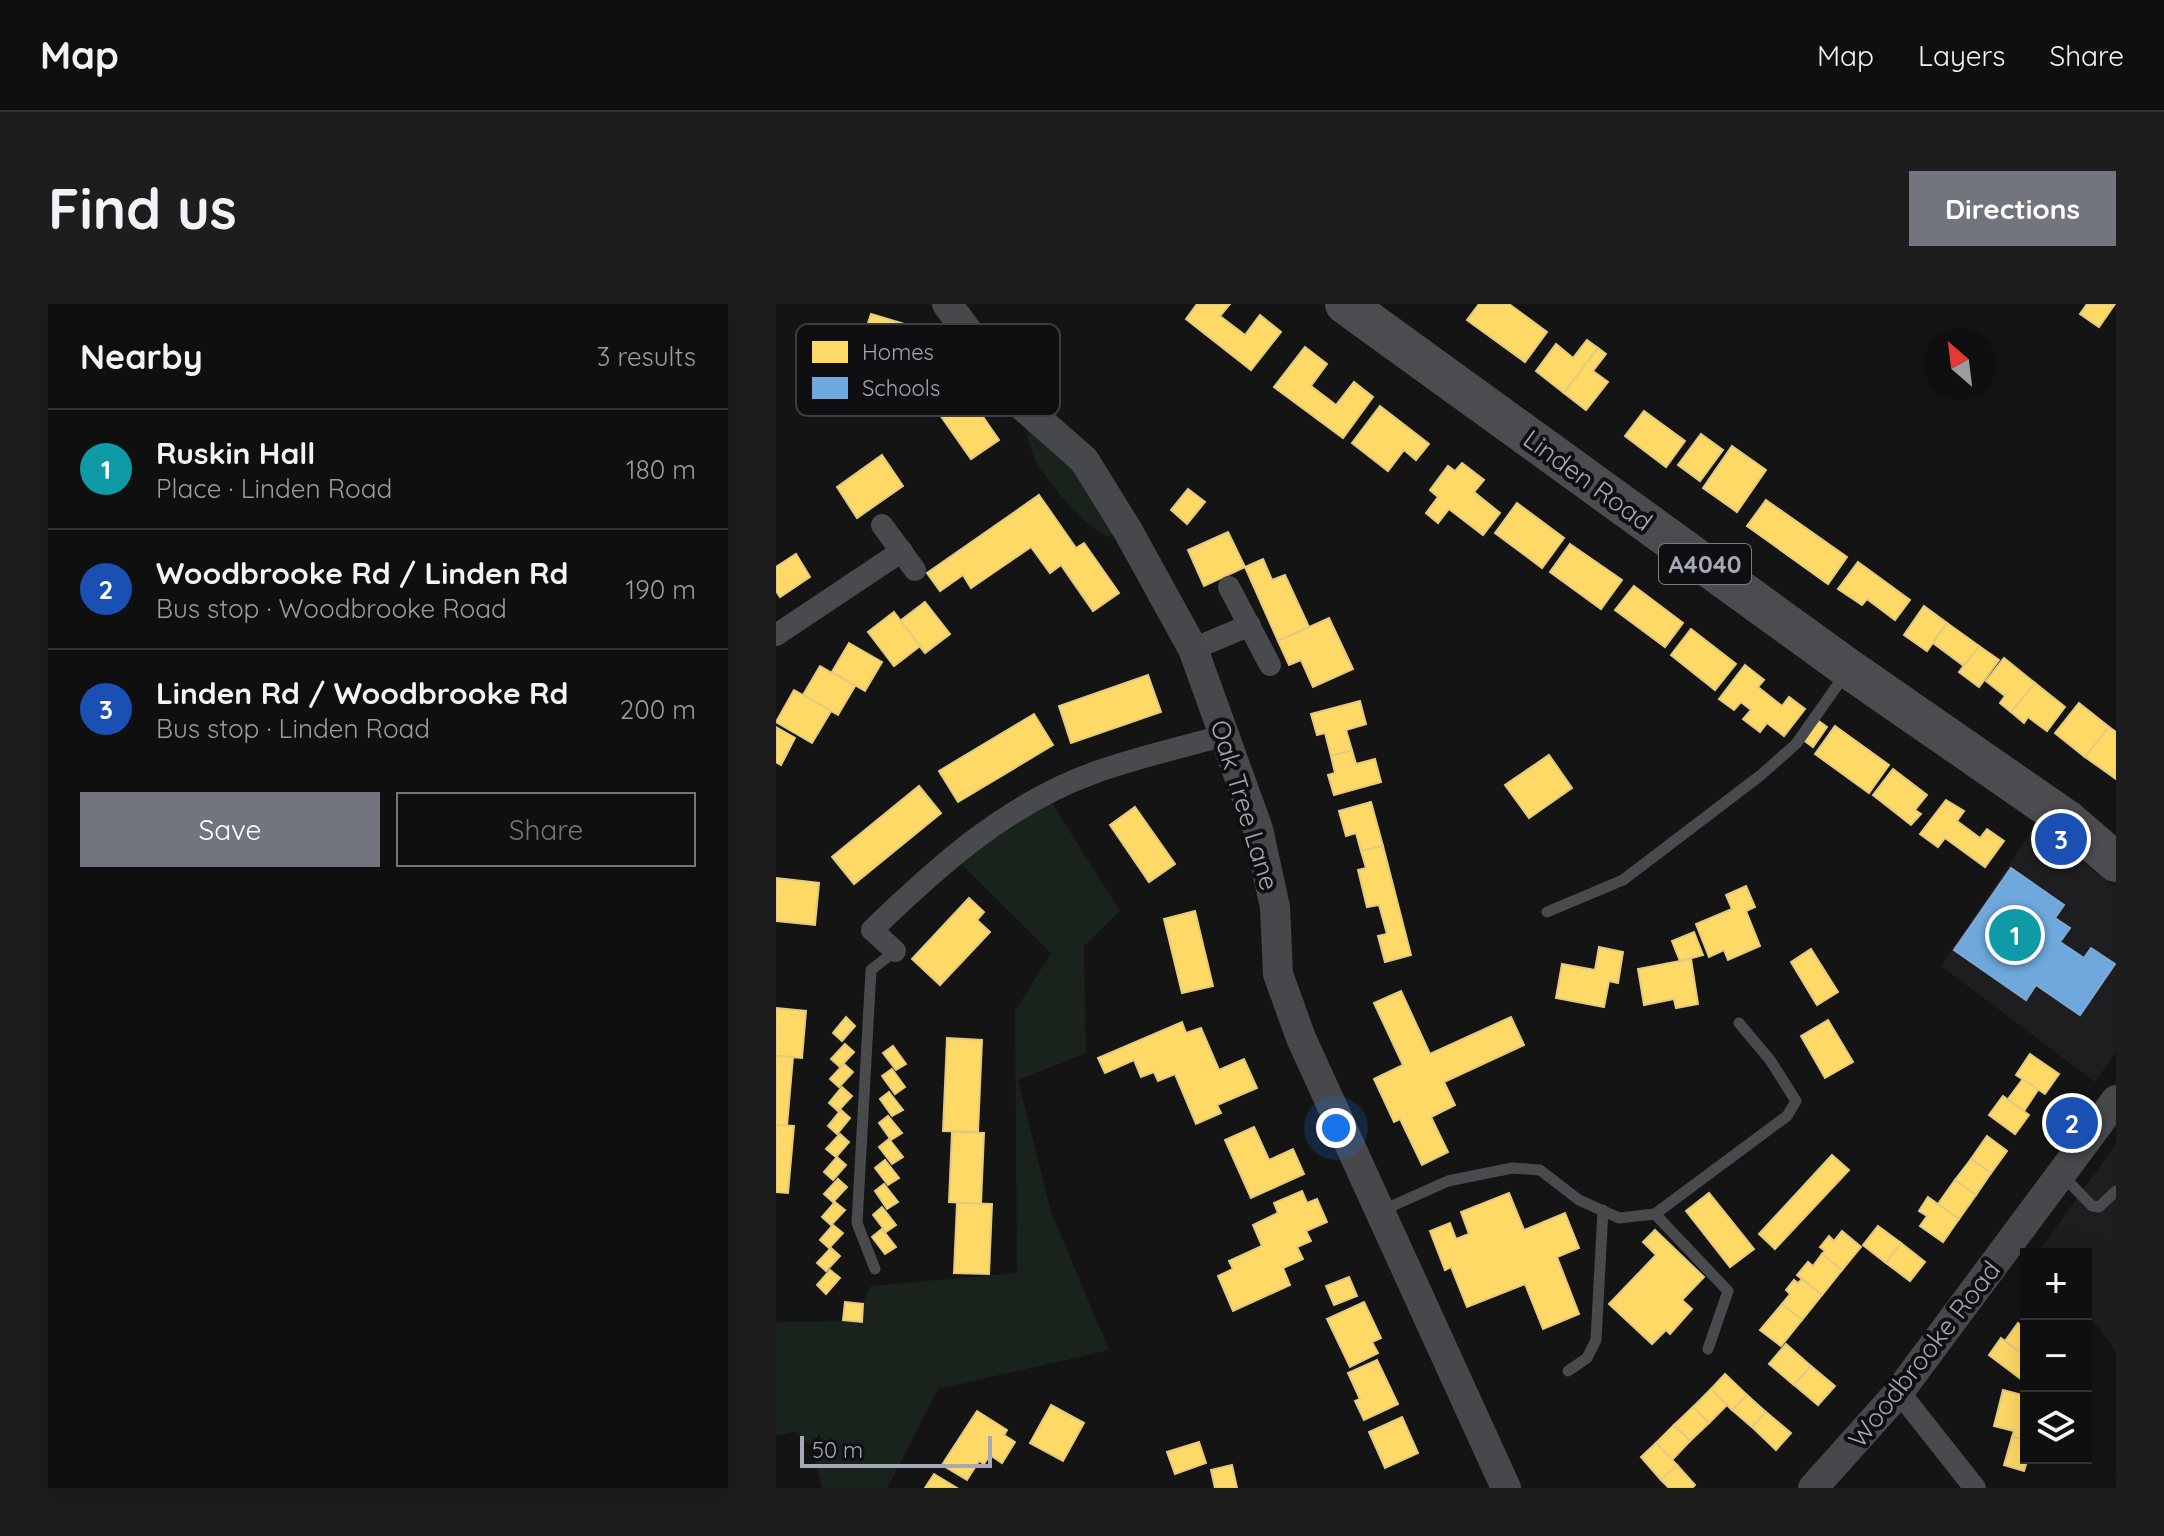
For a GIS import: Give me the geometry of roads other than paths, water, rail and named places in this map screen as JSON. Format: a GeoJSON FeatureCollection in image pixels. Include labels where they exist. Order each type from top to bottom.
{"type":"FeatureCollection","features":[{"type":"Feature","properties":{"kind":"highway","name":"Linden Road"},"geometry":{"type":"LineString","coordinates":[[1345,304],[1849,669],[2067,820],[2116,847]]}},
{"type":"Feature","properties":{"kind":"highway","name":"Linden Road"},"geometry":{"type":"LineString","coordinates":[[2067,820],[2116,862]]}},
{"type":"Feature","properties":{"kind":"street","name":"Oak Tree Lane"},"geometry":{"type":"LineString","coordinates":[[947,304],[962,324]]}},
{"type":"Feature","properties":{"kind":"street","name":"Oak Tree Lane"},"geometry":{"type":"LineString","coordinates":[[1034,416],[1084,460],[1128,531],[1193,649],[1226,735],[1269,870],[1275,907],[1278,974],[1301,1038],[1506,1488]]}},
{"type":"Feature","properties":{"kind":"street"},"geometry":{"type":"LineString","coordinates":[[882,525],[915,570]]}},
{"type":"Feature","properties":{"kind":"street"},"geometry":{"type":"LineString","coordinates":[[776,635],[902,551]]}},
{"type":"Feature","properties":{"kind":"street"},"geometry":{"type":"LineString","coordinates":[[1229,587],[1270,665]]}},
{"type":"Feature","properties":{"kind":"street"},"geometry":{"type":"LineString","coordinates":[[1193,649],[1250,625]]}},
{"type":"Feature","properties":{"kind":"street"},"geometry":{"type":"LineString","coordinates":[[895,951],[864,924],[984,830],[1095,772],[1226,735]]}},
{"type":"Feature","properties":{"kind":"street","name":"Woodbrooke Road"},"geometry":{"type":"LineString","coordinates":[[1813,1488],[1899,1392],[2116,1100]]}},
{"type":"Feature","properties":{"kind":"street"},"geometry":{"type":"LineString","coordinates":[[1899,1392],[1975,1488]]}},
{"type":"Feature","properties":{"kind":"lane"},"geometry":{"type":"LineString","coordinates":[[1547,912],[1623,880],[1761,775],[1796,744],[1849,669]]}},
{"type":"Feature","properties":{"kind":"lane"},"geometry":{"type":"LineString","coordinates":[[875,1269],[857,1223],[871,970],[895,951]]}},
{"type":"Feature","properties":{"kind":"lane"},"geometry":{"type":"LineString","coordinates":[[1380,1212],[1448,1181],[1512,1168],[1540,1170],[1579,1200],[1619,1218],[1655,1214],[1787,1116],[1796,1101],[1770,1060],[1739,1023]]}},
{"type":"Feature","properties":{"kind":"lane"},"geometry":{"type":"LineString","coordinates":[[2061,1175],[2092,1206],[2099,1207],[2116,1191]]}},
{"type":"Feature","properties":{"kind":"lane"},"geometry":{"type":"LineString","coordinates":[[1568,1371],[1587,1358],[1596,1340],[1603,1210]]}},
{"type":"Feature","properties":{"kind":"lane"},"geometry":{"type":"LineString","coordinates":[[1655,1214],[1728,1291],[1708,1349]]}},
{"type":"Feature","properties":{"kind":"place","name":"Linden Rd / Woodbrooke Rd"},"geometry":{"type":"Point","coordinates":[2061,839]}},
{"type":"Feature","properties":{"kind":"place","name":"Ruskin Hall"},"geometry":{"type":"Point","coordinates":[2015,935]}},
{"type":"Feature","properties":{"kind":"place","name":"Woodbrooke Rd / Linden Rd"},"geometry":{"type":"Point","coordinates":[2072,1123]}}]}
